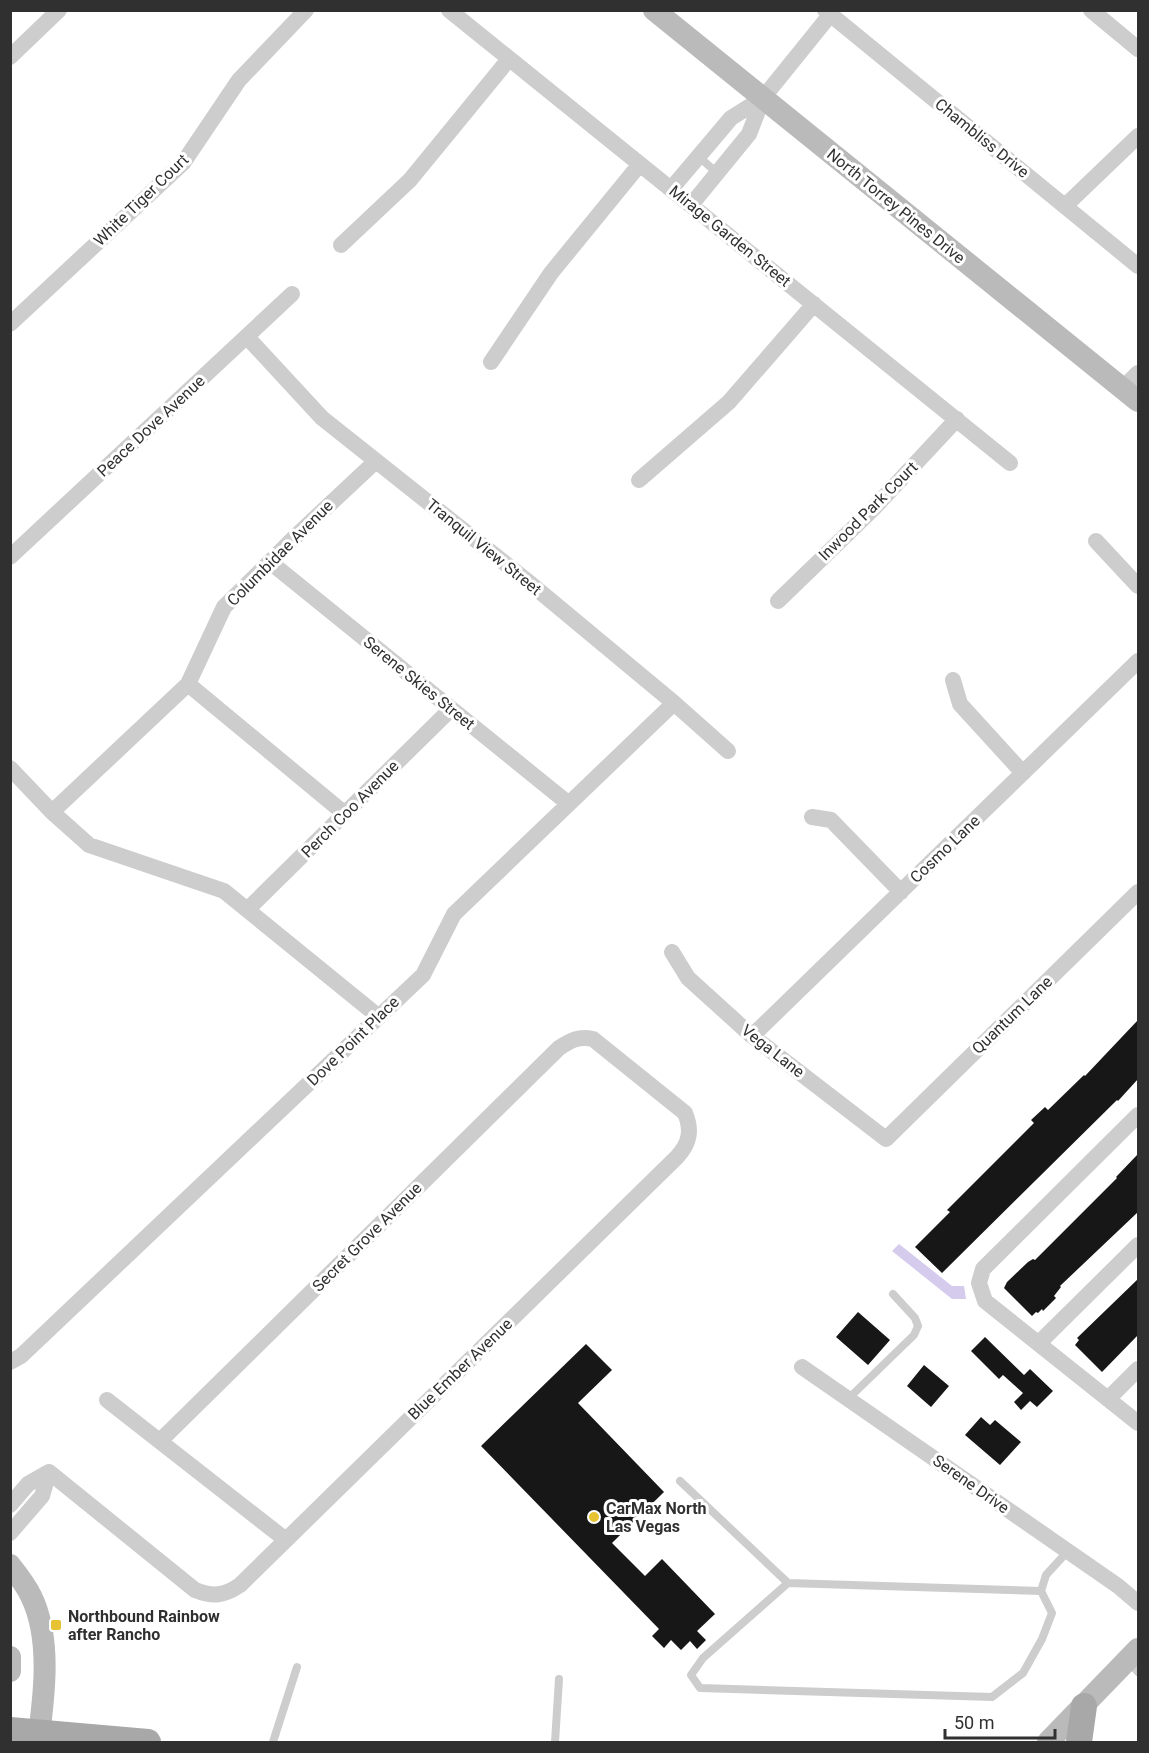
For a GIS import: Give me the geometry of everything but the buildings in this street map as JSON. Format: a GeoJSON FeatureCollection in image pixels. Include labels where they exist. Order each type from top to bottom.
{"type":"FeatureCollection","features":[{"type":"Feature","properties":{"kind":"main road"},"geometry":{"type":"LineString","coordinates":[[1079,1743],[1084,1706]]}},
{"type":"Feature","properties":{"kind":"main road"},"geometry":{"type":"LineString","coordinates":[[10,1730],[39,1738],[148,1743]]}},
{"type":"Feature","properties":{"kind":"street"},"geometry":{"type":"LineString","coordinates":[[10,57],[58,10]]}},
{"type":"Feature","properties":{"kind":"street","name":"White Tiger Court"},"geometry":{"type":"LineString","coordinates":[[10,324],[183,163],[239,80],[306,10]]}},
{"type":"Feature","properties":{"kind":"street","name":"Mirage Garden Street"},"geometry":{"type":"LineString","coordinates":[[449,10],[1010,463]]}},
{"type":"Feature","properties":{"kind":"street","name":"North Torrey Pines Drive"},"geometry":{"type":"LineString","coordinates":[[654,10],[1133,387]]}},
{"type":"Feature","properties":{"kind":"street"},"geometry":{"type":"LineString","coordinates":[[1091,10],[1138,49]]}},
{"type":"Feature","properties":{"kind":"street"},"geometry":{"type":"LineString","coordinates":[[691,205],[749,134],[763,98],[827,13]]}},
{"type":"Feature","properties":{"kind":"street","name":"Chambliss Drive"},"geometry":{"type":"LineString","coordinates":[[827,13],[1138,266]]}},
{"type":"Feature","properties":{"kind":"street"},"geometry":{"type":"LineString","coordinates":[[342,245],[410,180],[509,59]]}},
{"type":"Feature","properties":{"kind":"street"},"geometry":{"type":"LineString","coordinates":[[671,189],[731,118],[763,98]]}},
{"type":"Feature","properties":{"kind":"street"},"geometry":{"type":"LineString","coordinates":[[1065,206],[1138,136]]}},
{"type":"Feature","properties":{"kind":"street"},"geometry":{"type":"LineString","coordinates":[[491,362],[551,273],[640,164]]}},
{"type":"Feature","properties":{"kind":"street","name":"Peace Dove Avenue"},"geometry":{"type":"LineString","coordinates":[[10,557],[292,294]]}},
{"type":"Feature","properties":{"kind":"street"},"geometry":{"type":"LineString","coordinates":[[639,480],[729,402],[814,304]]}},
{"type":"Feature","properties":{"kind":"street","name":"Tranquil View Street"},"geometry":{"type":"LineString","coordinates":[[247,337],[322,418],[526,580],[728,751]]}},
{"type":"Feature","properties":{"kind":"street","name":"Inwood Park Court"},"geometry":{"type":"LineString","coordinates":[[778,601],[873,509],[957,419]]}},
{"type":"Feature","properties":{"kind":"street","name":"Columbidae Avenue"},"geometry":{"type":"LineString","coordinates":[[52,812],[188,684],[224,607],[376,461]]}},
{"type":"Feature","properties":{"kind":"street"},"geometry":{"type":"LineString","coordinates":[[1096,541],[1138,586]]}},
{"type":"Feature","properties":{"kind":"street","name":"Serene Skies Street"},"geometry":{"type":"LineString","coordinates":[[270,562],[569,804]]}},
{"type":"Feature","properties":{"kind":"street","name":"Cosmo Lane"},"geometry":{"type":"LineString","coordinates":[[752,1036],[1138,661]]}},
{"type":"Feature","properties":{"kind":"street"},"geometry":{"type":"LineString","coordinates":[[952,680],[960,704],[1023,773]]}},
{"type":"Feature","properties":{"kind":"street"},"geometry":{"type":"LineString","coordinates":[[188,684],[345,814]]}},
{"type":"Feature","properties":{"kind":"street","name":"Dove Point Place"},"geometry":{"type":"LineString","coordinates":[[10,1362],[29,1348],[423,975],[454,914],[674,703]]}},
{"type":"Feature","properties":{"kind":"street","name":"Perch Coo Avenue"},"geometry":{"type":"LineString","coordinates":[[248,909],[451,709]]}},
{"type":"Feature","properties":{"kind":"street"},"geometry":{"type":"LineString","coordinates":[[10,768],[52,812],[90,845],[224,891],[380,1017]]}},
{"type":"Feature","properties":{"kind":"street"},"geometry":{"type":"LineString","coordinates":[[812,817],[831,820],[901,892]]}},
{"type":"Feature","properties":{"kind":"street","name":"Quantum Lane"},"geometry":{"type":"LineString","coordinates":[[886,1138],[1138,892]]}},
{"type":"Feature","properties":{"kind":"street","name":"Vega Lane"},"geometry":{"type":"LineString","coordinates":[[672,952],[688,978],[752,1036],[886,1138]]}},
{"type":"Feature","properties":{"kind":"street","name":"Blue Ember Avenue"},"geometry":{"type":"LineString","coordinates":[[49,1472],[195,1590],[217,1596],[240,1585],[685,1148],[690,1130],[685,1113],[602,1045],[593,1039],[577,1038]]}},
{"type":"Feature","properties":{"kind":"street","name":"Secret Grove Avenue"},"geometry":{"type":"LineString","coordinates":[[160,1442],[559,1048],[577,1038]]}},
{"type":"Feature","properties":{"kind":"street"},"geometry":{"type":"LineString","coordinates":[[1138,1115],[983,1269],[979,1282],[985,1301],[1138,1423]]}},
{"type":"Feature","properties":{"kind":"street"},"geometry":{"type":"LineString","coordinates":[[1039,1344],[1138,1245]]}},
{"type":"Feature","properties":{"kind":"street","name":"Serene Drive"},"geometry":{"type":"LineString","coordinates":[[802,1367],[1118,1586],[1138,1603]]}},
{"type":"Feature","properties":{"kind":"street"},"geometry":{"type":"LineString","coordinates":[[1108,1399],[1138,1369]]}},
{"type":"Feature","properties":{"kind":"street"},"geometry":{"type":"LineString","coordinates":[[107,1400],[286,1540]]}},
{"type":"Feature","properties":{"kind":"street"},"geometry":{"type":"LineString","coordinates":[[13,1502],[28,1484],[49,1472]]}},
{"type":"Feature","properties":{"kind":"street"},"geometry":{"type":"LineString","coordinates":[[10,1533],[42,1496],[49,1472]]}},
{"type":"Feature","properties":{"kind":"street"},"geometry":{"type":"LineString","coordinates":[[10,1565],[31,1596],[40,1625],[44,1671],[39,1738]]}},
{"type":"Feature","properties":{"kind":"street"},"geometry":{"type":"LineString","coordinates":[[10,1657],[10,1671]]}},
{"type":"Feature","properties":{"kind":"street"},"geometry":{"type":"LineString","coordinates":[[1048,1743],[1084,1706],[1135,1661]]}},
{"type":"Feature","properties":{"kind":"lane"},"geometry":{"type":"LineString","coordinates":[[698,156],[717,172]]}},
{"type":"Feature","properties":{"kind":"lane"},"geometry":{"type":"LineString","coordinates":[[848,1398],[914,1335],[918,1326],[915,1317],[893,1294]]}},
{"type":"Feature","properties":{"kind":"lane"},"geometry":{"type":"LineString","coordinates":[[680,1481],[788,1583],[1041,1591]]}},
{"type":"Feature","properties":{"kind":"lane"},"geometry":{"type":"LineString","coordinates":[[13,1502],[29,1512]]}},
{"type":"Feature","properties":{"kind":"lane"},"geometry":{"type":"LineString","coordinates":[[788,1583],[704,1658],[691,1675],[700,1688],[992,1697],[1023,1673],[1042,1639],[1052,1613],[1041,1591],[1046,1575],[1068,1551]]}},
{"type":"Feature","properties":{"kind":"lane"},"geometry":{"type":"LineString","coordinates":[[273,1743],[297,1667]]}},
{"type":"Feature","properties":{"kind":"lane"},"geometry":{"type":"LineString","coordinates":[[555,1743],[560,1679]]}},
{"type":"Feature","properties":{"kind":"shaded area"},"geometry":{"type":"Polygon","coordinates":[[[899,1244],[952,1286],[964,1286],[966,1299],[952,1299],[892,1251],[899,1244]]]}},
{"type":"Feature","properties":{"kind":"place","name":"CarMax North Las Vegas"},"geometry":{"type":"Point","coordinates":[594,1517]}},
{"type":"Feature","properties":{"kind":"place","name":"Northbound Rainbow after Rancho"},"geometry":{"type":"Point","coordinates":[56,1625]}}]}
